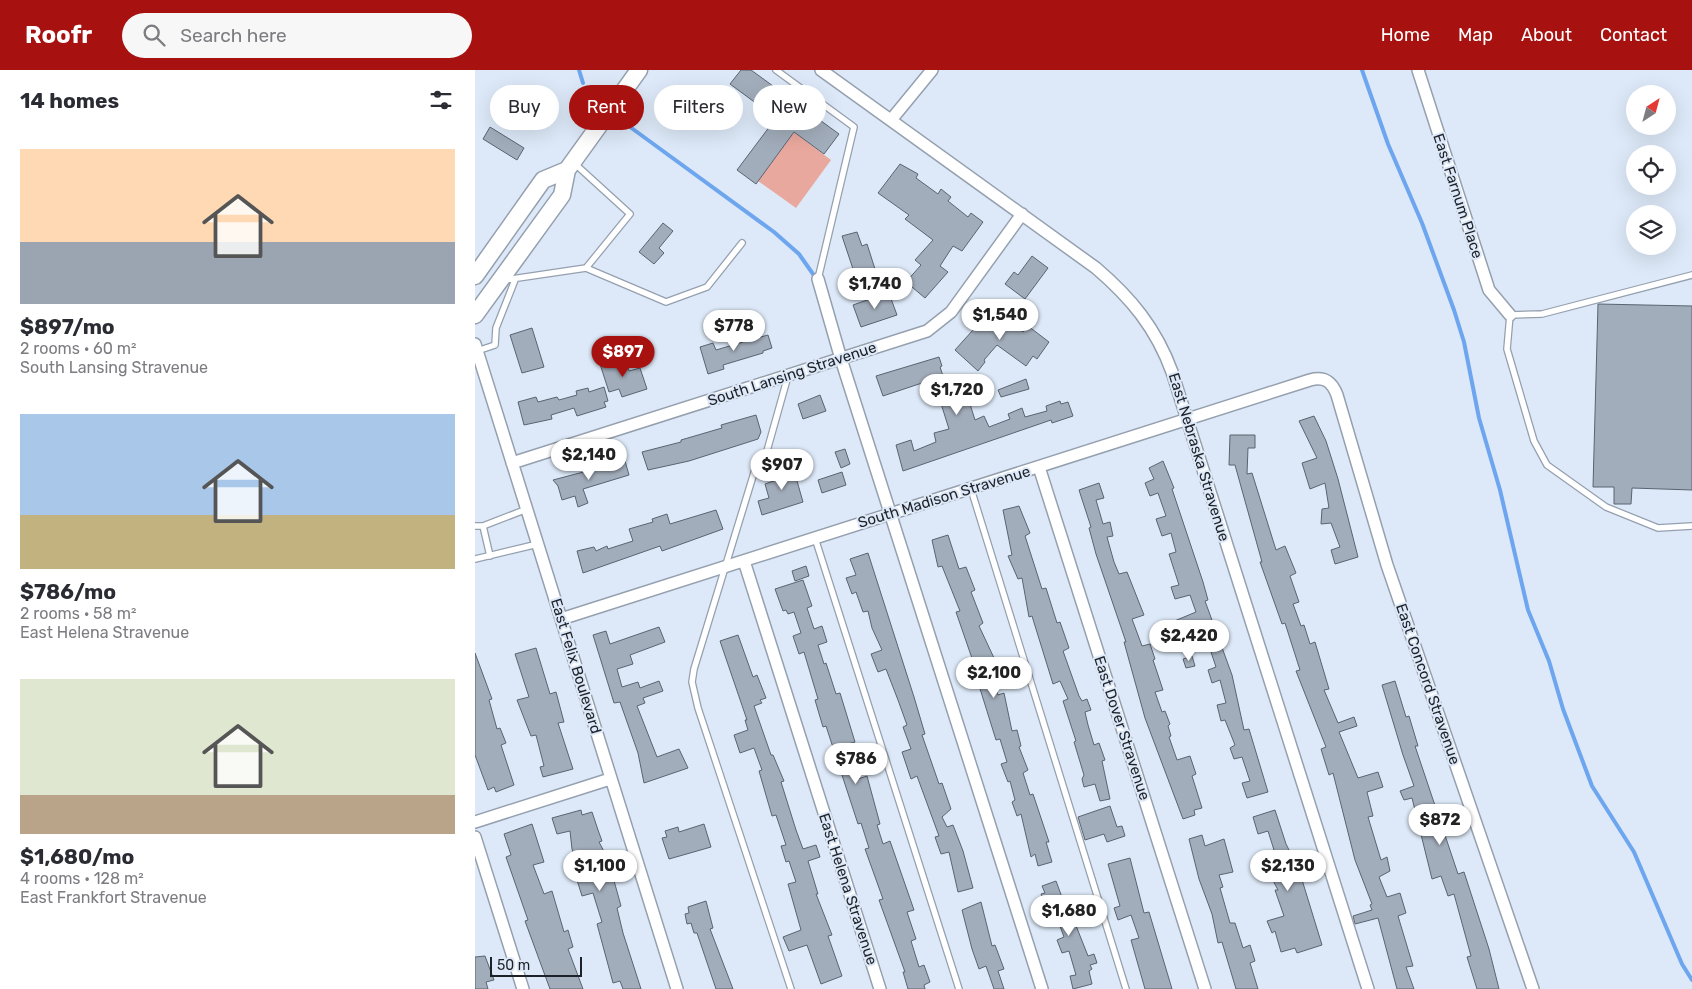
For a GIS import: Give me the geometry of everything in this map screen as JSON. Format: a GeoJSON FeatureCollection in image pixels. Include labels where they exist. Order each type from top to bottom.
{"type":"FeatureCollection","features":[{"type":"Feature","properties":{"kind":"main road"},"geometry":{"type":"LineString","coordinates":[[475,315],[507,280],[562,195],[570,166],[639,70]]}},
{"type":"Feature","properties":{"kind":"main road"},"geometry":{"type":"LineString","coordinates":[[475,276],[543,180],[570,166]]}},
{"type":"Feature","properties":{"kind":"street","name":"East Nebraska Stravenue"},"geometry":{"type":"LineString","coordinates":[[821,70],[1101,273],[1144,315],[1167,356],[1368,989]]}},
{"type":"Feature","properties":{"kind":"street"},"geometry":{"type":"LineString","coordinates":[[891,120],[932,70]]}},
{"type":"Feature","properties":{"kind":"street","name":"East Farnum Place"},"geometry":{"type":"LineString","coordinates":[[1418,70],[1489,290],[1510,315]]}},
{"type":"Feature","properties":{"kind":"street","name":"South Lansing Stravenue"},"geometry":{"type":"LineString","coordinates":[[512,463],[927,330],[951,312],[1022,214]]}},
{"type":"Feature","properties":{"kind":"street"},"geometry":{"type":"LineString","coordinates":[[818,280],[841,359],[1042,989]]}},
{"type":"Feature","properties":{"kind":"street","name":"East Felix Boulevard"},"geometry":{"type":"LineString","coordinates":[[476,347],[677,989]]}},
{"type":"Feature","properties":{"kind":"street","name":"South Madison Stravenue"},"geometry":{"type":"LineString","coordinates":[[561,619],[1310,380],[1326,380]]}},
{"type":"Feature","properties":{"kind":"street","name":"East Concord Stravenue"},"geometry":{"type":"LineString","coordinates":[[1326,380],[1332,384],[1337,395],[1387,565],[1533,989]]}},
{"type":"Feature","properties":{"kind":"street","name":"East Dover Stravenue"},"geometry":{"type":"LineString","coordinates":[[1039,467],[1205,989]]}},
{"type":"Feature","properties":{"kind":"street","name":"East Helena Stravenue"},"geometry":{"type":"LineString","coordinates":[[744,561],[880,989]]}},
{"type":"Feature","properties":{"kind":"street"},"geometry":{"type":"LineString","coordinates":[[475,822],[610,779]]}},
{"type":"Feature","properties":{"kind":"street"},"geometry":{"type":"LineString","coordinates":[[475,837],[523,989]]}},
{"type":"Feature","properties":{"kind":"lane"},"geometry":{"type":"LineString","coordinates":[[776,70],[854,127],[818,280]]}},
{"type":"Feature","properties":{"kind":"lane"},"geometry":{"type":"LineString","coordinates":[[570,166],[630,214],[586,268]]}},
{"type":"Feature","properties":{"kind":"lane"},"geometry":{"type":"LineString","coordinates":[[476,347],[495,345],[496,328],[507,280],[586,268],[666,302],[707,286],[742,243]]}},
{"type":"Feature","properties":{"kind":"lane"},"geometry":{"type":"LineString","coordinates":[[1692,275],[1542,314],[1510,315],[1507,349],[1535,440],[1547,465],[1606,507],[1658,528],[1692,526]]}},
{"type":"Feature","properties":{"kind":"lane"},"geometry":{"type":"LineString","coordinates":[[788,376],[765,458],[757,463],[723,568],[692,682],[698,708],[791,989]]}},
{"type":"Feature","properties":{"kind":"lane"},"geometry":{"type":"LineString","coordinates":[[971,488],[1126,989]]}},
{"type":"Feature","properties":{"kind":"lane"},"geometry":{"type":"LineString","coordinates":[[475,526],[483,526],[527,509]]}},
{"type":"Feature","properties":{"kind":"lane"},"geometry":{"type":"LineString","coordinates":[[483,526],[490,556]]}},
{"type":"Feature","properties":{"kind":"lane"},"geometry":{"type":"LineString","coordinates":[[815,538],[959,989]]}},
{"type":"Feature","properties":{"kind":"lane"},"geometry":{"type":"LineString","coordinates":[[475,559],[538,544]]}},
{"type":"Feature","properties":{"kind":"shaded area"},"geometry":{"type":"Polygon","coordinates":[[[794,132],[831,160],[796,208],[758,181],[794,132]]]}},
{"type":"Feature","properties":{"kind":"building"},"geometry":{"type":"Polygon","coordinates":[[[741,70],[751,70],[772,85],[753,85],[753,101],[743,94],[743,85],[730,84],[741,70]]]}},
{"type":"Feature","properties":{"kind":"building"},"geometry":{"type":"Polygon","coordinates":[[[826,125],[839,134],[824,154],[794,132],[756,184],[737,170],[767,130],[826,130],[826,125]]]}},
{"type":"Feature","properties":{"kind":"building"},"geometry":{"type":"Polygon","coordinates":[[[490,127],[490,130],[495,130],[524,148],[517,160],[483,139],[490,127]]]}},
{"type":"Feature","properties":{"kind":"building"},"geometry":{"type":"Polygon","coordinates":[[[900,164],[918,174],[916,178],[938,194],[941,189],[951,197],[948,201],[968,217],[971,213],[983,222],[962,251],[953,246],[940,266],[948,272],[925,298],[906,282],[921,265],[915,260],[933,240],[905,219],[909,215],[878,193],[900,164]]]}},
{"type":"Feature","properties":{"kind":"building"},"geometry":{"type":"Polygon","coordinates":[[[663,223],[673,231],[659,248],[664,253],[654,264],[639,252],[663,223]]]}},
{"type":"Feature","properties":{"kind":"building"},"geometry":{"type":"Polygon","coordinates":[[[857,232],[862,246],[867,244],[875,269],[855,275],[842,236],[857,232]]]}},
{"type":"Feature","properties":{"kind":"building"},"geometry":{"type":"Polygon","coordinates":[[[1032,256],[1048,268],[1025,299],[1005,284],[1014,272],[1018,275],[1032,256]]]}},
{"type":"Feature","properties":{"kind":"building"},"geometry":{"type":"Polygon","coordinates":[[[884,294],[886,298],[890,296],[897,315],[861,327],[853,305],[884,294]]]}},
{"type":"Feature","properties":{"kind":"building"},"geometry":{"type":"Polygon","coordinates":[[[1598,304],[1692,306],[1692,490],[1632,488],[1631,504],[1614,504],[1614,487],[1593,487],[1598,304]]]}},
{"type":"Feature","properties":{"kind":"building"},"geometry":{"type":"Polygon","coordinates":[[[988,306],[1023,332],[1028,326],[1049,342],[1037,359],[1033,356],[1026,366],[997,345],[984,360],[985,362],[978,371],[955,350],[982,320],[979,318],[988,306]]]}},
{"type":"Feature","properties":{"kind":"building"},"geometry":{"type":"Polygon","coordinates":[[[532,328],[544,367],[522,373],[510,335],[532,328]]]}},
{"type":"Feature","properties":{"kind":"building"},"geometry":{"type":"Polygon","coordinates":[[[756,333],[757,338],[768,335],[772,348],[763,351],[763,353],[723,365],[724,369],[708,374],[700,347],[713,343],[716,350],[743,342],[742,337],[756,333]]]}},
{"type":"Feature","properties":{"kind":"building"},"geometry":{"type":"Polygon","coordinates":[[[939,357],[942,366],[940,367],[954,406],[969,401],[975,420],[984,416],[989,427],[1010,419],[1008,414],[1022,408],[1025,417],[1047,411],[1046,406],[1060,401],[1061,404],[1068,402],[1073,416],[1052,423],[1051,420],[903,471],[896,445],[911,440],[914,451],[936,442],[934,433],[949,429],[938,394],[930,397],[925,382],[883,396],[876,376],[939,357]]]}},
{"type":"Feature","properties":{"kind":"building"},"geometry":{"type":"Polygon","coordinates":[[[626,359],[629,371],[640,368],[647,389],[622,397],[619,389],[609,392],[600,364],[626,359]]]}},
{"type":"Feature","properties":{"kind":"building"},"geometry":{"type":"Polygon","coordinates":[[[1026,379],[1029,389],[1001,397],[998,390],[1026,379]]]}},
{"type":"Feature","properties":{"kind":"building"},"geometry":{"type":"Polygon","coordinates":[[[604,387],[608,401],[604,402],[606,407],[577,416],[574,408],[551,415],[552,419],[524,425],[518,402],[536,397],[538,402],[557,397],[559,400],[577,395],[576,391],[588,388],[589,392],[604,387]]]}},
{"type":"Feature","properties":{"kind":"building"},"geometry":{"type":"Polygon","coordinates":[[[820,395],[826,411],[803,419],[798,404],[820,395]]]}},
{"type":"Feature","properties":{"kind":"building"},"geometry":{"type":"Polygon","coordinates":[[[756,415],[761,432],[758,439],[689,461],[648,470],[642,452],[681,442],[681,440],[722,428],[721,425],[756,415]]]}},
{"type":"Feature","properties":{"kind":"building"},"geometry":{"type":"Polygon","coordinates":[[[1314,416],[1326,441],[1338,479],[1358,557],[1335,564],[1331,550],[1340,547],[1331,523],[1321,524],[1322,509],[1329,508],[1325,483],[1310,489],[1302,463],[1317,458],[1299,421],[1314,416]]]}},
{"type":"Feature","properties":{"kind":"building"},"geometry":{"type":"Polygon","coordinates":[[[1230,435],[1255,435],[1255,448],[1248,448],[1247,474],[1252,473],[1276,550],[1285,546],[1296,573],[1290,576],[1299,602],[1293,604],[1301,626],[1304,625],[1310,644],[1315,642],[1329,689],[1324,690],[1338,723],[1354,717],[1357,726],[1339,732],[1358,778],[1378,772],[1383,787],[1367,792],[1373,816],[1368,817],[1381,860],[1387,857],[1390,871],[1379,877],[1387,897],[1400,893],[1406,913],[1398,916],[1413,966],[1406,967],[1414,989],[1397,989],[1378,918],[1355,924],[1353,916],[1372,910],[1370,905],[1372,904],[1355,860],[1333,773],[1329,775],[1321,749],[1326,747],[1296,671],[1300,670],[1285,623],[1282,624],[1260,562],[1262,562],[1235,465],[1229,465],[1230,435]]]}},
{"type":"Feature","properties":{"kind":"building"},"geometry":{"type":"Polygon","coordinates":[[[845,449],[850,464],[841,468],[835,452],[845,449]]]}},
{"type":"Feature","properties":{"kind":"building"},"geometry":{"type":"Polygon","coordinates":[[[786,457],[792,475],[795,474],[803,502],[762,515],[758,501],[769,498],[765,484],[782,478],[776,460],[786,457]]]}},
{"type":"Feature","properties":{"kind":"building"},"geometry":{"type":"Polygon","coordinates":[[[625,461],[629,475],[583,489],[588,503],[578,507],[575,496],[562,500],[558,486],[553,480],[625,461]]]}},
{"type":"Feature","properties":{"kind":"building"},"geometry":{"type":"Polygon","coordinates":[[[1163,461],[1174,488],[1172,489],[1203,582],[1208,600],[1205,601],[1232,675],[1244,730],[1249,729],[1268,792],[1247,798],[1242,783],[1250,781],[1242,757],[1234,759],[1230,748],[1235,745],[1225,720],[1221,721],[1217,705],[1226,703],[1220,680],[1212,683],[1208,670],[1216,667],[1208,643],[1201,645],[1194,626],[1175,631],[1172,622],[1196,612],[1190,595],[1175,599],[1171,587],[1179,585],[1169,554],[1176,552],[1171,533],[1162,536],[1156,519],[1166,516],[1158,493],[1150,496],[1145,483],[1154,479],[1149,468],[1163,461]]]}},
{"type":"Feature","properties":{"kind":"building"},"geometry":{"type":"Polygon","coordinates":[[[842,472],[846,485],[822,493],[818,480],[842,472]]]}},
{"type":"Feature","properties":{"kind":"building"},"geometry":{"type":"Polygon","coordinates":[[[1099,483],[1104,498],[1096,500],[1103,524],[1110,522],[1113,536],[1107,537],[1114,562],[1119,574],[1127,572],[1144,615],[1132,619],[1142,646],[1150,644],[1155,659],[1153,660],[1163,690],[1155,692],[1162,712],[1165,711],[1170,724],[1168,726],[1171,736],[1169,737],[1177,760],[1190,756],[1196,774],[1192,776],[1202,808],[1194,810],[1195,815],[1183,819],[1145,718],[1124,642],[1126,642],[1096,554],[1089,528],[1091,527],[1079,490],[1099,483]]]}},
{"type":"Feature","properties":{"kind":"building"},"geometry":{"type":"Polygon","coordinates":[[[1019,506],[1030,533],[1025,536],[1042,589],[1046,588],[1057,623],[1060,622],[1069,648],[1063,651],[1079,696],[1082,701],[1087,699],[1091,710],[1085,712],[1094,745],[1099,743],[1105,760],[1102,761],[1110,799],[1100,801],[1095,784],[1084,787],[1082,779],[1084,775],[1074,742],[1076,741],[1063,701],[1068,699],[1060,681],[1053,684],[1032,616],[1029,617],[1022,578],[1018,579],[1008,556],[1012,555],[1003,510],[1019,506]]]}},
{"type":"Feature","properties":{"kind":"building"},"geometry":{"type":"Polygon","coordinates":[[[716,510],[723,529],[662,551],[660,546],[583,573],[577,551],[594,547],[596,551],[607,546],[608,549],[633,541],[629,529],[653,522],[652,519],[667,514],[670,524],[716,510]]]}},
{"type":"Feature","properties":{"kind":"building"},"geometry":{"type":"Polygon","coordinates":[[[948,535],[959,569],[966,567],[975,590],[971,592],[983,623],[979,626],[994,658],[990,659],[995,672],[990,674],[998,695],[1004,693],[1012,731],[1017,730],[1021,746],[1019,747],[1028,770],[1023,773],[1030,795],[1033,794],[1049,842],[1046,842],[1052,862],[1038,866],[1035,854],[1031,857],[1021,814],[1017,816],[1012,802],[1015,800],[1010,781],[1008,782],[1001,764],[1007,762],[1000,739],[996,740],[977,679],[974,680],[969,669],[975,667],[956,612],[960,611],[942,566],[938,567],[932,540],[948,535]]]}},
{"type":"Feature","properties":{"kind":"building"},"geometry":{"type":"Polygon","coordinates":[[[868,553],[925,734],[922,735],[939,784],[942,783],[951,809],[942,817],[947,827],[953,825],[963,851],[973,888],[958,892],[949,852],[941,854],[935,837],[939,836],[917,776],[911,779],[902,752],[911,749],[903,727],[907,725],[886,669],[878,672],[871,654],[882,650],[872,628],[868,611],[863,612],[856,592],[852,594],[846,578],[856,575],[850,559],[868,553]]]}},
{"type":"Feature","properties":{"kind":"building"},"geometry":{"type":"Polygon","coordinates":[[[806,566],[809,576],[795,581],[792,571],[806,566]]]}},
{"type":"Feature","properties":{"kind":"building"},"geometry":{"type":"Polygon","coordinates":[[[803,580],[812,606],[807,608],[814,629],[822,626],[827,642],[818,645],[824,664],[826,663],[836,694],[840,693],[855,742],[845,745],[852,768],[854,768],[858,779],[867,776],[880,824],[877,825],[883,844],[890,841],[914,910],[907,912],[916,939],[911,941],[919,967],[924,965],[930,982],[924,985],[925,989],[908,989],[903,972],[905,972],[879,900],[883,899],[865,849],[869,848],[861,823],[858,824],[826,726],[823,727],[815,700],[818,699],[804,652],[799,654],[793,636],[801,633],[794,612],[788,614],[786,610],[783,611],[775,589],[803,580]]]}},
{"type":"Feature","properties":{"kind":"building"},"geometry":{"type":"Polygon","coordinates":[[[659,627],[665,642],[630,655],[633,664],[617,669],[622,687],[638,682],[640,688],[659,681],[663,691],[643,698],[645,703],[637,706],[657,757],[679,749],[688,768],[644,783],[638,753],[620,702],[614,703],[593,635],[606,631],[610,644],[659,627]]]}},
{"type":"Feature","properties":{"kind":"building"},"geometry":{"type":"Polygon","coordinates":[[[738,635],[753,677],[757,675],[766,698],[760,700],[762,703],[754,706],[771,755],[773,755],[784,781],[781,782],[803,849],[816,845],[820,857],[808,861],[818,894],[816,894],[832,935],[828,936],[842,976],[821,984],[807,945],[789,951],[783,937],[801,930],[788,884],[796,882],[789,861],[786,862],[781,846],[786,845],[776,815],[772,816],[759,771],[762,770],[754,748],[740,753],[734,735],[748,730],[745,720],[747,720],[720,641],[738,635]]]}},
{"type":"Feature","properties":{"kind":"building"},"geometry":{"type":"Polygon","coordinates":[[[536,648],[550,694],[556,692],[564,722],[558,723],[573,769],[543,777],[540,767],[544,766],[536,735],[531,736],[517,700],[529,697],[515,654],[536,648]]]}},
{"type":"Feature","properties":{"kind":"building"},"geometry":{"type":"Polygon","coordinates":[[[475,653],[492,699],[489,700],[497,729],[500,728],[506,743],[501,745],[514,785],[496,792],[494,787],[488,790],[475,755],[475,653]]]}},
{"type":"Feature","properties":{"kind":"building"},"geometry":{"type":"Polygon","coordinates":[[[1192,656],[1195,666],[1186,668],[1183,659],[1192,656]]]}},
{"type":"Feature","properties":{"kind":"building"},"geometry":{"type":"Polygon","coordinates":[[[1395,681],[1406,717],[1409,716],[1418,746],[1415,746],[1458,874],[1464,872],[1489,949],[1499,989],[1477,989],[1467,957],[1471,956],[1454,894],[1448,896],[1441,876],[1432,879],[1412,798],[1404,800],[1400,791],[1414,786],[1382,685],[1395,681]]]}},
{"type":"Feature","properties":{"kind":"building"},"geometry":{"type":"Polygon","coordinates":[[[1110,806],[1117,827],[1122,826],[1125,836],[1107,842],[1104,834],[1085,840],[1078,817],[1110,806]]]}},
{"type":"Feature","properties":{"kind":"building"},"geometry":{"type":"Polygon","coordinates":[[[581,810],[582,815],[592,812],[602,841],[599,842],[608,859],[621,906],[617,908],[623,933],[641,989],[623,989],[620,981],[613,983],[597,924],[602,922],[593,893],[582,896],[577,880],[582,879],[572,849],[570,831],[557,834],[552,818],[581,810]]]}},
{"type":"Feature","properties":{"kind":"building"},"geometry":{"type":"Polygon","coordinates":[[[1275,810],[1286,844],[1299,870],[1322,945],[1297,953],[1295,948],[1281,952],[1275,931],[1272,933],[1267,921],[1284,916],[1275,890],[1278,890],[1265,865],[1269,862],[1265,855],[1274,850],[1268,831],[1258,834],[1253,817],[1275,810]]]}},
{"type":"Feature","properties":{"kind":"building"},"geometry":{"type":"Polygon","coordinates":[[[532,824],[544,862],[533,865],[544,894],[552,891],[564,932],[568,930],[573,947],[568,949],[583,989],[550,989],[525,921],[528,920],[506,857],[511,855],[504,834],[532,824]]]}},
{"type":"Feature","properties":{"kind":"building"},"geometry":{"type":"Polygon","coordinates":[[[704,824],[711,847],[669,859],[662,838],[667,837],[665,831],[678,827],[679,832],[704,824]]]}},
{"type":"Feature","properties":{"kind":"building"},"geometry":{"type":"Polygon","coordinates":[[[1202,835],[1205,846],[1224,839],[1233,872],[1219,875],[1223,887],[1220,888],[1230,923],[1235,923],[1243,948],[1250,945],[1255,961],[1250,963],[1258,989],[1236,989],[1222,942],[1218,943],[1212,914],[1199,879],[1189,839],[1202,835]]]}},
{"type":"Feature","properties":{"kind":"building"},"geometry":{"type":"Polygon","coordinates":[[[1130,858],[1144,913],[1149,912],[1172,989],[1145,989],[1131,940],[1139,938],[1131,915],[1118,920],[1114,908],[1120,906],[1108,864],[1130,858]]]}},
{"type":"Feature","properties":{"kind":"building"},"geometry":{"type":"Polygon","coordinates":[[[1056,881],[1070,919],[1073,918],[1088,956],[1094,954],[1097,963],[1090,965],[1092,969],[1089,971],[1092,984],[1073,989],[1070,976],[1076,975],[1069,951],[1062,953],[1057,940],[1064,937],[1054,910],[1048,913],[1041,894],[1045,893],[1042,886],[1056,881]]]}},
{"type":"Feature","properties":{"kind":"building"},"geometry":{"type":"Polygon","coordinates":[[[706,901],[713,928],[710,929],[733,989],[716,989],[697,933],[694,933],[691,923],[687,924],[685,914],[689,913],[688,907],[706,901]]]}},
{"type":"Feature","properties":{"kind":"building"},"geometry":{"type":"Polygon","coordinates":[[[981,902],[992,946],[995,945],[1004,969],[998,971],[1004,989],[994,989],[986,966],[979,969],[972,949],[962,910],[981,902]]]}},
{"type":"Feature","properties":{"kind":"building"},"geometry":{"type":"Polygon","coordinates":[[[485,956],[494,980],[486,982],[488,989],[475,989],[475,957],[485,956]]]}},
{"type":"Feature","properties":{"kind":"waterway"},"geometry":{"type":"LineString","coordinates":[[579,70],[583,83]]}},
{"type":"Feature","properties":{"kind":"waterway"},"geometry":{"type":"LineString","coordinates":[[1362,70],[1388,144],[1422,223],[1454,310],[1464,342],[1479,418],[1500,490],[1528,610],[1549,661],[1563,709],[1592,786],[1634,852],[1682,964],[1692,980]]}},
{"type":"Feature","properties":{"kind":"waterway"},"geometry":{"type":"LineString","coordinates":[[634,130],[774,232],[799,254],[813,274]]}}]}
